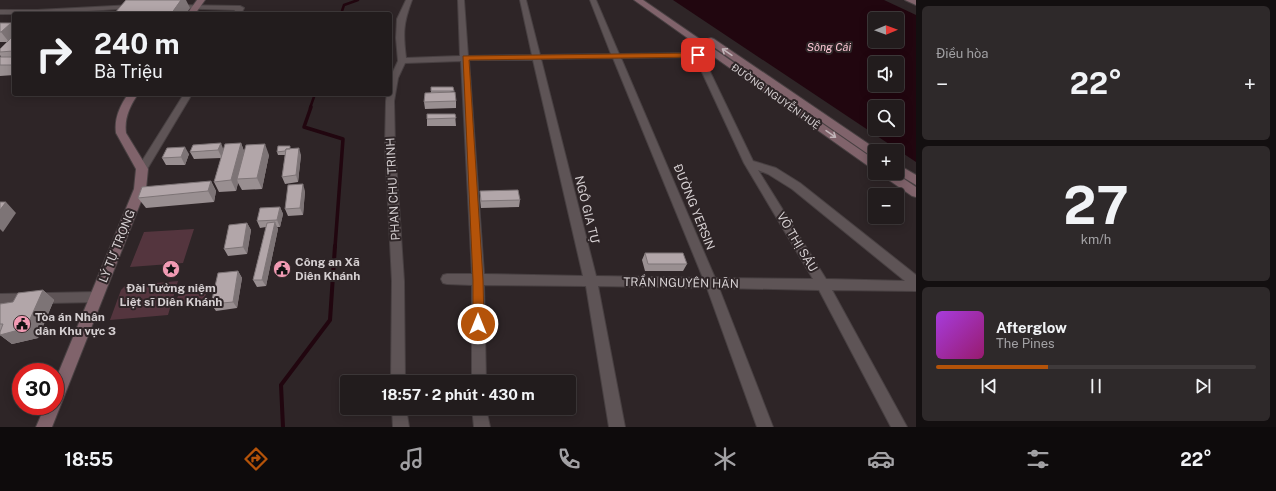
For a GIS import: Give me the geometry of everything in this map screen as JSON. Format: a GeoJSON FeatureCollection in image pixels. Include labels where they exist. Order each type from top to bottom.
{"type":"FeatureCollection","features":[{"type":"Feature","properties":{"kind":"main road","name":"ĐƯỜNG NGUYỄN HUỆ"},"geometry":{"type":"LineString","coordinates":[[638,0],[868,160]]}},
{"type":"Feature","properties":{"kind":"main road","name":"ĐƯỜNG NGUYỄN HUỆ"},"geometry":{"type":"LineString","coordinates":[[649,0],[702,46],[868,149]]}},
{"type":"Feature","properties":{"kind":"main road"},"geometry":{"type":"LineString","coordinates":[[909,0],[916,3]]}},
{"type":"Feature","properties":{"kind":"main road"},"geometry":{"type":"LineString","coordinates":[[192,12],[198,3]]}},
{"type":"Feature","properties":{"kind":"main road"},"geometry":{"type":"LineString","coordinates":[[132,96],[123,110],[120,127],[124,138],[142,169]]}},
{"type":"Feature","properties":{"kind":"main road","name":"LÝ TỰ TRỌNG"},"geometry":{"type":"LineString","coordinates":[[64,378],[140,189],[142,169]]}},
{"type":"Feature","properties":{"kind":"main road"},"geometry":{"type":"LineString","coordinates":[[904,173],[916,181]]}},
{"type":"Feature","properties":{"kind":"main road"},"geometry":{"type":"LineString","coordinates":[[897,180],[916,193]]}},
{"type":"Feature","properties":{"kind":"main road"},"geometry":{"type":"LineString","coordinates":[[44,427],[49,415]]}},
{"type":"Feature","properties":{"kind":"street"},"geometry":{"type":"LineString","coordinates":[[93,8],[100,0]]}},
{"type":"Feature","properties":{"kind":"street","name":"PHAN CHU TRINH"},"geometry":{"type":"LineString","coordinates":[[392,90],[394,78],[402,61],[400,38],[401,18],[409,0]]}},
{"type":"Feature","properties":{"kind":"street"},"geometry":{"type":"LineString","coordinates":[[461,0],[466,58],[478,280],[479,375]]}},
{"type":"Feature","properties":{"kind":"street","name":"NGÔ GIA TỰ"},"geometry":{"type":"LineString","coordinates":[[523,0],[591,282],[617,427]]}},
{"type":"Feature","properties":{"kind":"street","name":"ĐƯỜNG YERSIN"},"geometry":{"type":"LineString","coordinates":[[593,0],[711,283],[765,427]]}},
{"type":"Feature","properties":{"kind":"street"},"geometry":{"type":"LineString","coordinates":[[165,6],[198,3],[240,8],[238,12]]}},
{"type":"Feature","properties":{"kind":"street"},"geometry":{"type":"LineString","coordinates":[[0,12],[37,12],[142,6]]}},
{"type":"Feature","properties":{"kind":"street"},"geometry":{"type":"LineString","coordinates":[[402,61],[451,58],[617,55],[702,46]]}},
{"type":"Feature","properties":{"kind":"street","name":"VÕ THỊ SÁU"},"geometry":{"type":"LineString","coordinates":[[702,46],[749,163],[823,285],[899,427]]}},
{"type":"Feature","properties":{"kind":"street"},"geometry":{"type":"LineString","coordinates":[[142,169],[187,96]]}},
{"type":"Feature","properties":{"kind":"street","name":"PHAN CHU TRINH"},"geometry":{"type":"LineString","coordinates":[[391,96],[390,145],[398,281],[398,375]]}},
{"type":"Feature","properties":{"kind":"street"},"geometry":{"type":"LineString","coordinates":[[749,163],[772,171],[796,186],[916,282]]}},
{"type":"Feature","properties":{"kind":"street","name":"TRẦN NGUYÊN HÃN"},"geometry":{"type":"LineString","coordinates":[[447,279],[916,286]]}},
{"type":"Feature","properties":{"kind":"street"},"geometry":{"type":"LineString","coordinates":[[0,299],[97,297]]}},
{"type":"Feature","properties":{"kind":"street"},"geometry":{"type":"LineString","coordinates":[[400,415],[401,427]]}},
{"type":"Feature","properties":{"kind":"shaded area"},"geometry":{"type":"Polygon","coordinates":[[[194,229],[183,263],[130,267],[144,232],[194,229]]]}},
{"type":"Feature","properties":{"kind":"shaded area"},"geometry":{"type":"Polygon","coordinates":[[[178,281],[168,315],[110,320],[121,290],[125,286],[178,281]]]}},
{"type":"Feature","properties":{"kind":"shaded area"},"geometry":{"type":"Polygon","coordinates":[[[179,294],[206,294],[202,304],[174,305],[179,294]]]}},
{"type":"Feature","properties":{"kind":"water","name":"Sông Cái"},"geometry":{"type":"Polygon","coordinates":[[[673,0],[884,0],[916,15],[916,162],[904,154],[904,144],[889,144],[877,136],[904,136],[904,100],[868,100],[868,130],[673,0]]]}},
{"type":"Feature","properties":{"kind":"building"},"geometry":{"type":"Polygon","coordinates":[[[126,0],[181,0],[172,12],[116,12],[126,0]]]}},
{"type":"Feature","properties":{"kind":"building"},"geometry":{"type":"Polygon","coordinates":[[[0,23],[11,23],[0,32],[0,23]]]}},
{"type":"Feature","properties":{"kind":"building"},"geometry":{"type":"Polygon","coordinates":[[[12,37],[12,51],[0,52],[0,49],[12,37]]]}},
{"type":"Feature","properties":{"kind":"building"},"geometry":{"type":"Polygon","coordinates":[[[0,57],[12,57],[12,65],[0,65],[0,57]]]}},
{"type":"Feature","properties":{"kind":"building"},"geometry":{"type":"Polygon","coordinates":[[[431,87],[453,87],[454,91],[431,91],[431,87]]]}},
{"type":"Feature","properties":{"kind":"building"},"geometry":{"type":"Polygon","coordinates":[[[455,92],[456,101],[424,102],[425,93],[455,92]]]}},
{"type":"Feature","properties":{"kind":"building"},"geometry":{"type":"Polygon","coordinates":[[[427,114],[455,114],[456,118],[427,119],[427,114]]]}},
{"type":"Feature","properties":{"kind":"building"},"geometry":{"type":"Polygon","coordinates":[[[221,143],[218,150],[190,152],[193,145],[221,143]]]}},
{"type":"Feature","properties":{"kind":"building"},"geometry":{"type":"Polygon","coordinates":[[[241,143],[231,180],[214,182],[225,144],[241,143]]]}},
{"type":"Feature","properties":{"kind":"building"},"geometry":{"type":"Polygon","coordinates":[[[265,144],[257,178],[237,179],[246,145],[265,144]]]}},
{"type":"Feature","properties":{"kind":"building"},"geometry":{"type":"Polygon","coordinates":[[[278,146],[290,146],[290,149],[277,152],[278,146]]]}},
{"type":"Feature","properties":{"kind":"building"},"geometry":{"type":"Polygon","coordinates":[[[185,147],[181,157],[162,158],[167,148],[185,147]]]}},
{"type":"Feature","properties":{"kind":"building"},"geometry":{"type":"Polygon","coordinates":[[[299,148],[296,175],[282,177],[286,149],[299,148]]]}},
{"type":"Feature","properties":{"kind":"building"},"geometry":{"type":"Polygon","coordinates":[[[211,181],[208,191],[138,198],[142,187],[211,181]]]}},
{"type":"Feature","properties":{"kind":"building"},"geometry":{"type":"Polygon","coordinates":[[[303,184],[300,208],[285,209],[288,185],[303,184]]]}},
{"type":"Feature","properties":{"kind":"building"},"geometry":{"type":"Polygon","coordinates":[[[518,190],[520,200],[481,201],[480,191],[518,190]]]}},
{"type":"Feature","properties":{"kind":"building"},"geometry":{"type":"Polygon","coordinates":[[[0,202],[6,202],[0,210],[0,202]]]}},
{"type":"Feature","properties":{"kind":"building"},"geometry":{"type":"Polygon","coordinates":[[[280,207],[277,220],[257,221],[260,208],[280,207]]]}},
{"type":"Feature","properties":{"kind":"building"},"geometry":{"type":"Polygon","coordinates":[[[275,222],[262,280],[253,280],[267,223],[275,222]]]}},
{"type":"Feature","properties":{"kind":"building"},"geometry":{"type":"Polygon","coordinates":[[[247,223],[243,247],[224,249],[229,225],[247,223]]]}},
{"type":"Feature","properties":{"kind":"building"},"geometry":{"type":"Polygon","coordinates":[[[645,253],[683,253],[687,264],[648,264],[645,253]]]}},
{"type":"Feature","properties":{"kind":"building"},"geometry":{"type":"Polygon","coordinates":[[[238,271],[233,302],[211,304],[218,273],[238,271]]]}},
{"type":"Feature","properties":{"kind":"building"},"geometry":{"type":"Polygon","coordinates":[[[43,290],[26,328],[0,335],[3,324],[0,324],[0,304],[13,302],[18,293],[43,290]]]}},
{"type":"Feature","properties":{"kind":"waterway"},"geometry":{"type":"LineString","coordinates":[[342,12],[344,5],[358,0]]}},
{"type":"Feature","properties":{"kind":"waterway"},"geometry":{"type":"LineString","coordinates":[[310,108],[314,96]]}},
{"type":"Feature","properties":{"kind":"waterway"},"geometry":{"type":"LineString","coordinates":[[311,107],[304,127],[343,139],[335,247]]}},
{"type":"Feature","properties":{"kind":"waterway"},"geometry":{"type":"LineString","coordinates":[[283,427],[281,385],[330,320],[335,246]]}},
{"type":"Feature","properties":{"kind":"place","name":"Đài Tưởng niệm Liệt sĩ Diên Khánh"},"geometry":{"type":"Point","coordinates":[171,269]}},
{"type":"Feature","properties":{"kind":"place","name":"Công an Xã Diên Khánh"},"geometry":{"type":"Point","coordinates":[282,269]}},
{"type":"Feature","properties":{"kind":"place","name":"Tòa án Nhân dân Khu vực 3"},"geometry":{"type":"Point","coordinates":[22,324]}},
{"type":"Feature","properties":{"kind":"route"},"geometry":{"type":"LineString","coordinates":[[478,324],[478,280],[466,58],[698,55]]}}]}
